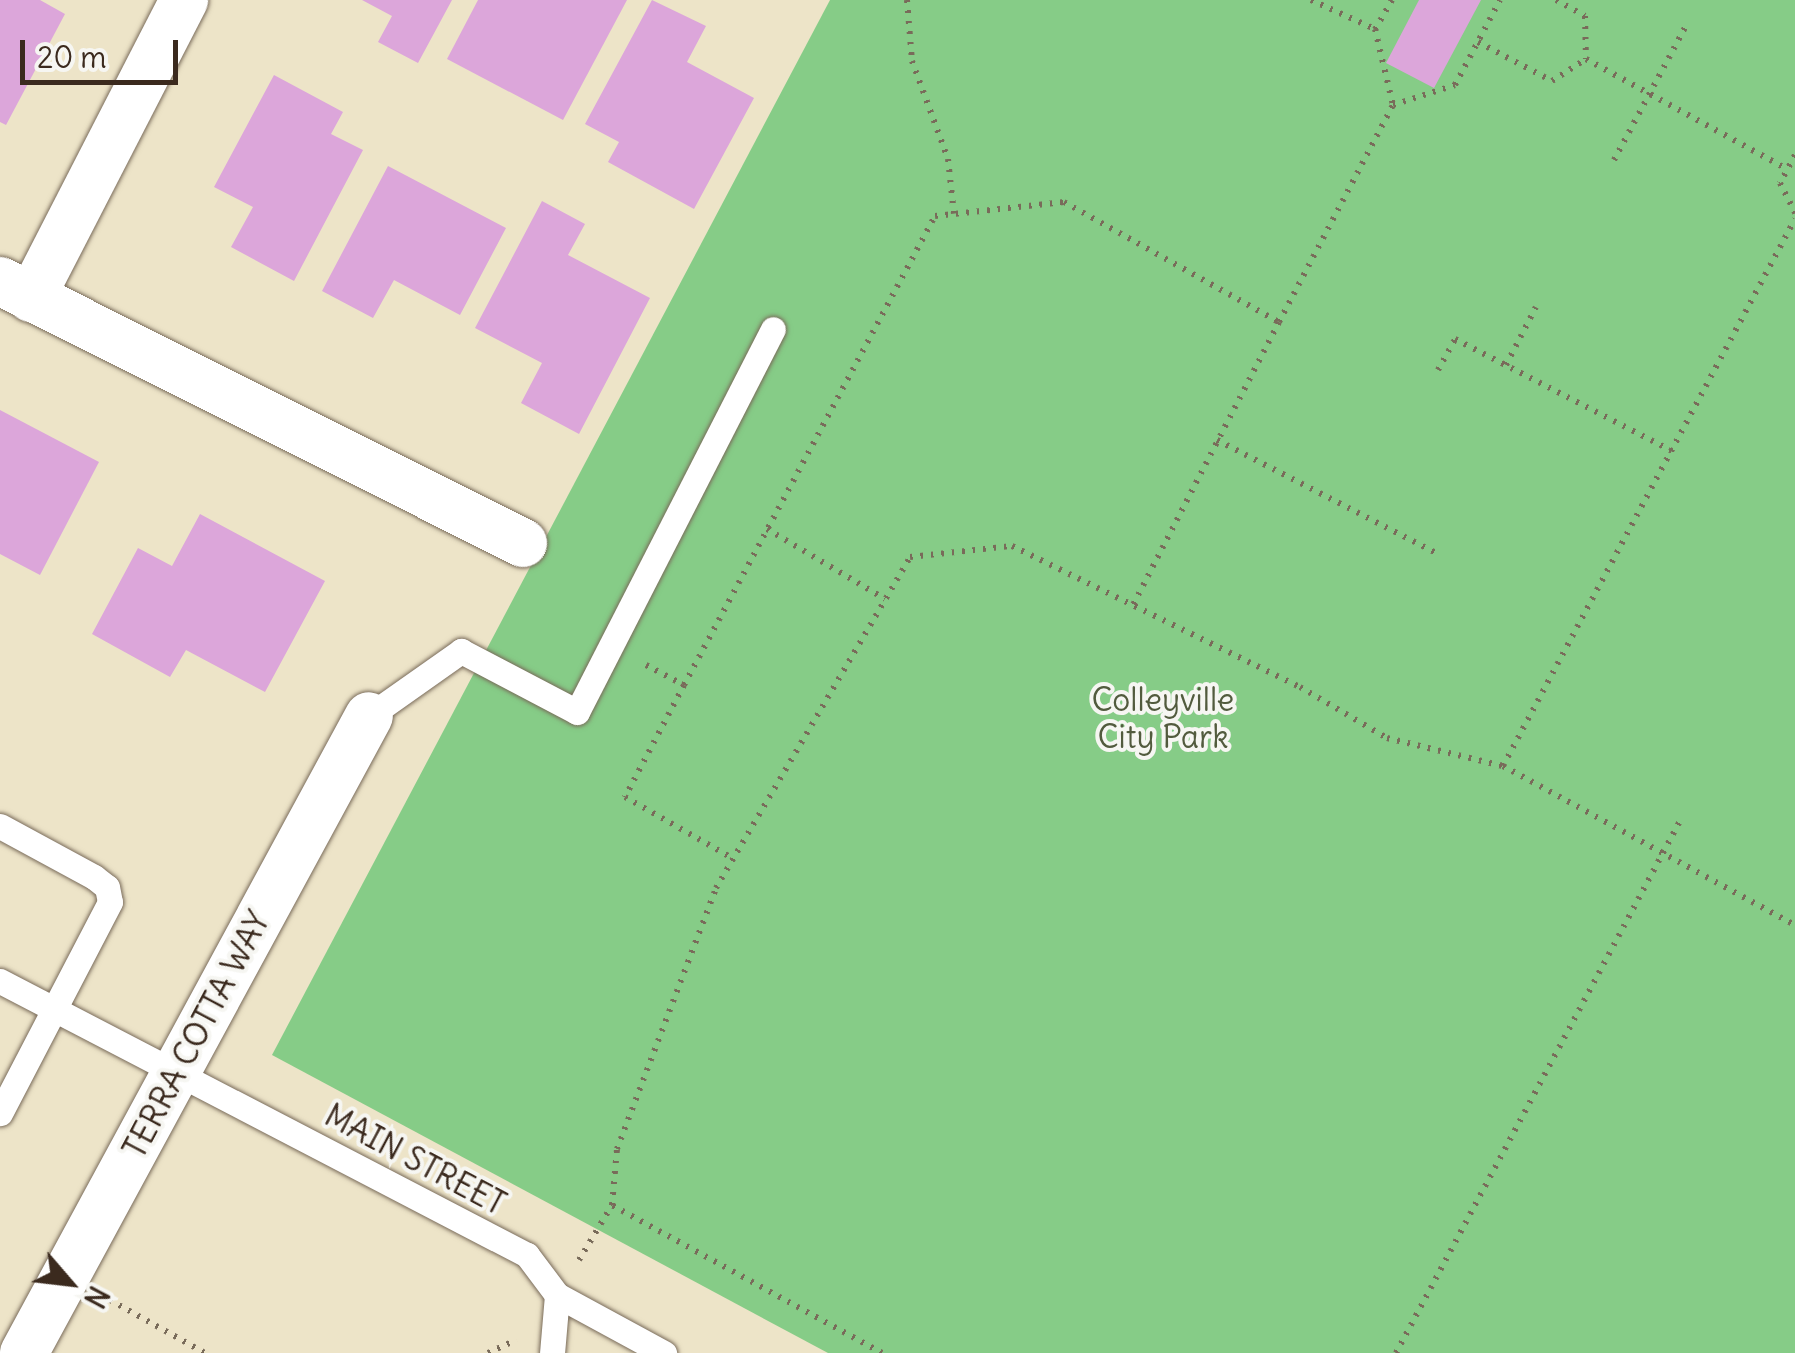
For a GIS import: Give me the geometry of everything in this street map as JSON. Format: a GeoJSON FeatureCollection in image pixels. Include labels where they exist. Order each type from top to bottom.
{"type":"FeatureCollection","features":[{"type":"Feature","properties":{"kind":"street"},"geometry":{"type":"LineString","coordinates":[[184,0],[16,290],[299,435],[524,543]]}},
{"type":"Feature","properties":{"kind":"street","name":"TERRA COTTA WAY"},"geometry":{"type":"LineString","coordinates":[[24,1353],[369,716]]}},
{"type":"Feature","properties":{"kind":"lane"},"geometry":{"type":"LineString","coordinates":[[369,716],[461,650],[577,712],[773,329]]}},
{"type":"Feature","properties":{"kind":"lane"},"geometry":{"type":"LineString","coordinates":[[0,826],[107,887],[110,902],[0,1113]]}},
{"type":"Feature","properties":{"kind":"lane","name":"MAIN STREET"},"geometry":{"type":"LineString","coordinates":[[0,981],[527,1255],[557,1295]]}},
{"type":"Feature","properties":{"kind":"lane"},"geometry":{"type":"LineString","coordinates":[[552,1353],[557,1295],[664,1353]]}},
{"type":"Feature","properties":{"kind":"path"},"geometry":{"type":"LineString","coordinates":[[907,0],[912,62],[948,159],[954,214]]}},
{"type":"Feature","properties":{"kind":"path"},"geometry":{"type":"LineString","coordinates":[[1311,0],[1375,29]]}},
{"type":"Feature","properties":{"kind":"path"},"geometry":{"type":"LineString","coordinates":[[1132,605],[1393,104],[1375,29],[1392,0]]}},
{"type":"Feature","properties":{"kind":"path"},"geometry":{"type":"LineString","coordinates":[[1393,104],[1455,86],[1500,0]]}},
{"type":"Feature","properties":{"kind":"path"},"geometry":{"type":"LineString","coordinates":[[1556,0],[1585,16],[1586,60]]}},
{"type":"Feature","properties":{"kind":"path"},"geometry":{"type":"LineString","coordinates":[[1614,160],[1686,26]]}},
{"type":"Feature","properties":{"kind":"path"},"geometry":{"type":"LineString","coordinates":[[1478,42],[1552,81],[1586,60]]}},
{"type":"Feature","properties":{"kind":"path"},"geometry":{"type":"LineString","coordinates":[[1586,60],[1785,168]]}},
{"type":"Feature","properties":{"kind":"path"},"geometry":{"type":"LineString","coordinates":[[1503,766],[1795,216],[1783,196],[1785,168],[1795,155]]}},
{"type":"Feature","properties":{"kind":"path"},"geometry":{"type":"LineString","coordinates":[[732,858],[625,797],[935,216],[1064,202],[1279,322]]}},
{"type":"Feature","properties":{"kind":"path"},"geometry":{"type":"LineString","coordinates":[[1506,365],[1536,307]]}},
{"type":"Feature","properties":{"kind":"path"},"geometry":{"type":"LineString","coordinates":[[1438,370],[1454,338],[1672,451]]}},
{"type":"Feature","properties":{"kind":"path"},"geometry":{"type":"LineString","coordinates":[[1217,440],[1438,554]]}},
{"type":"Feature","properties":{"kind":"path"},"geometry":{"type":"LineString","coordinates":[[767,529],[885,599]]}},
{"type":"Feature","properties":{"kind":"path"},"geometry":{"type":"LineString","coordinates":[[557,1295],[612,1206],[616,1150],[716,888],[910,557],[1012,546],[1300,688],[1387,738],[1503,766],[1795,925]]}},
{"type":"Feature","properties":{"kind":"path"},"geometry":{"type":"LineString","coordinates":[[611,647],[684,685]]}},
{"type":"Feature","properties":{"kind":"path"},"geometry":{"type":"LineString","coordinates":[[1396,1353],[1680,819]]}},
{"type":"Feature","properties":{"kind":"path"},"geometry":{"type":"LineString","coordinates":[[612,1206],[882,1353]]}},
{"type":"Feature","properties":{"kind":"path"},"geometry":{"type":"LineString","coordinates":[[66,1275],[205,1353]]}},
{"type":"Feature","properties":{"kind":"green space","name":"Colleyville City Park"},"geometry":{"type":"Polygon","coordinates":[[[830,0],[1795,0],[1795,1353],[828,1353],[272,1055],[830,0]]]}},
{"type":"Feature","properties":{"kind":"building"},"geometry":{"type":"Polygon","coordinates":[[[0,0],[40,0],[65,14],[6,125],[0,122],[0,0]]]}},
{"type":"Feature","properties":{"kind":"building"},"geometry":{"type":"Polygon","coordinates":[[[362,0],[452,0],[418,63],[378,42],[392,16],[362,0]]]}},
{"type":"Feature","properties":{"kind":"building"},"geometry":{"type":"Polygon","coordinates":[[[478,0],[627,0],[563,120],[447,59],[478,0]]]}},
{"type":"Feature","properties":{"kind":"building"},"geometry":{"type":"Polygon","coordinates":[[[652,0],[706,26],[687,62],[754,98],[694,209],[608,162],[619,142],[585,124],[652,0]]]}},
{"type":"Feature","properties":{"kind":"building"},"geometry":{"type":"Polygon","coordinates":[[[1419,0],[1481,0],[1434,88],[1386,63],[1419,0]]]}},
{"type":"Feature","properties":{"kind":"building"},"geometry":{"type":"Polygon","coordinates":[[[274,75],[343,112],[331,134],[363,150],[294,281],[231,247],[253,207],[214,187],[274,75]]]}},
{"type":"Feature","properties":{"kind":"building"},"geometry":{"type":"Polygon","coordinates":[[[388,166],[506,228],[460,315],[394,280],[373,318],[322,291],[388,166]]]}},
{"type":"Feature","properties":{"kind":"building"},"geometry":{"type":"Polygon","coordinates":[[[542,201],[585,224],[568,255],[650,298],[579,434],[521,403],[542,363],[475,328],[542,201]]]}},
{"type":"Feature","properties":{"kind":"building"},"geometry":{"type":"Polygon","coordinates":[[[0,410],[99,462],[40,575],[0,554],[0,410]]]}},
{"type":"Feature","properties":{"kind":"building"},"geometry":{"type":"Polygon","coordinates":[[[200,514],[325,581],[265,692],[186,650],[170,677],[92,634],[138,548],[172,566],[200,514]]]}}]}
